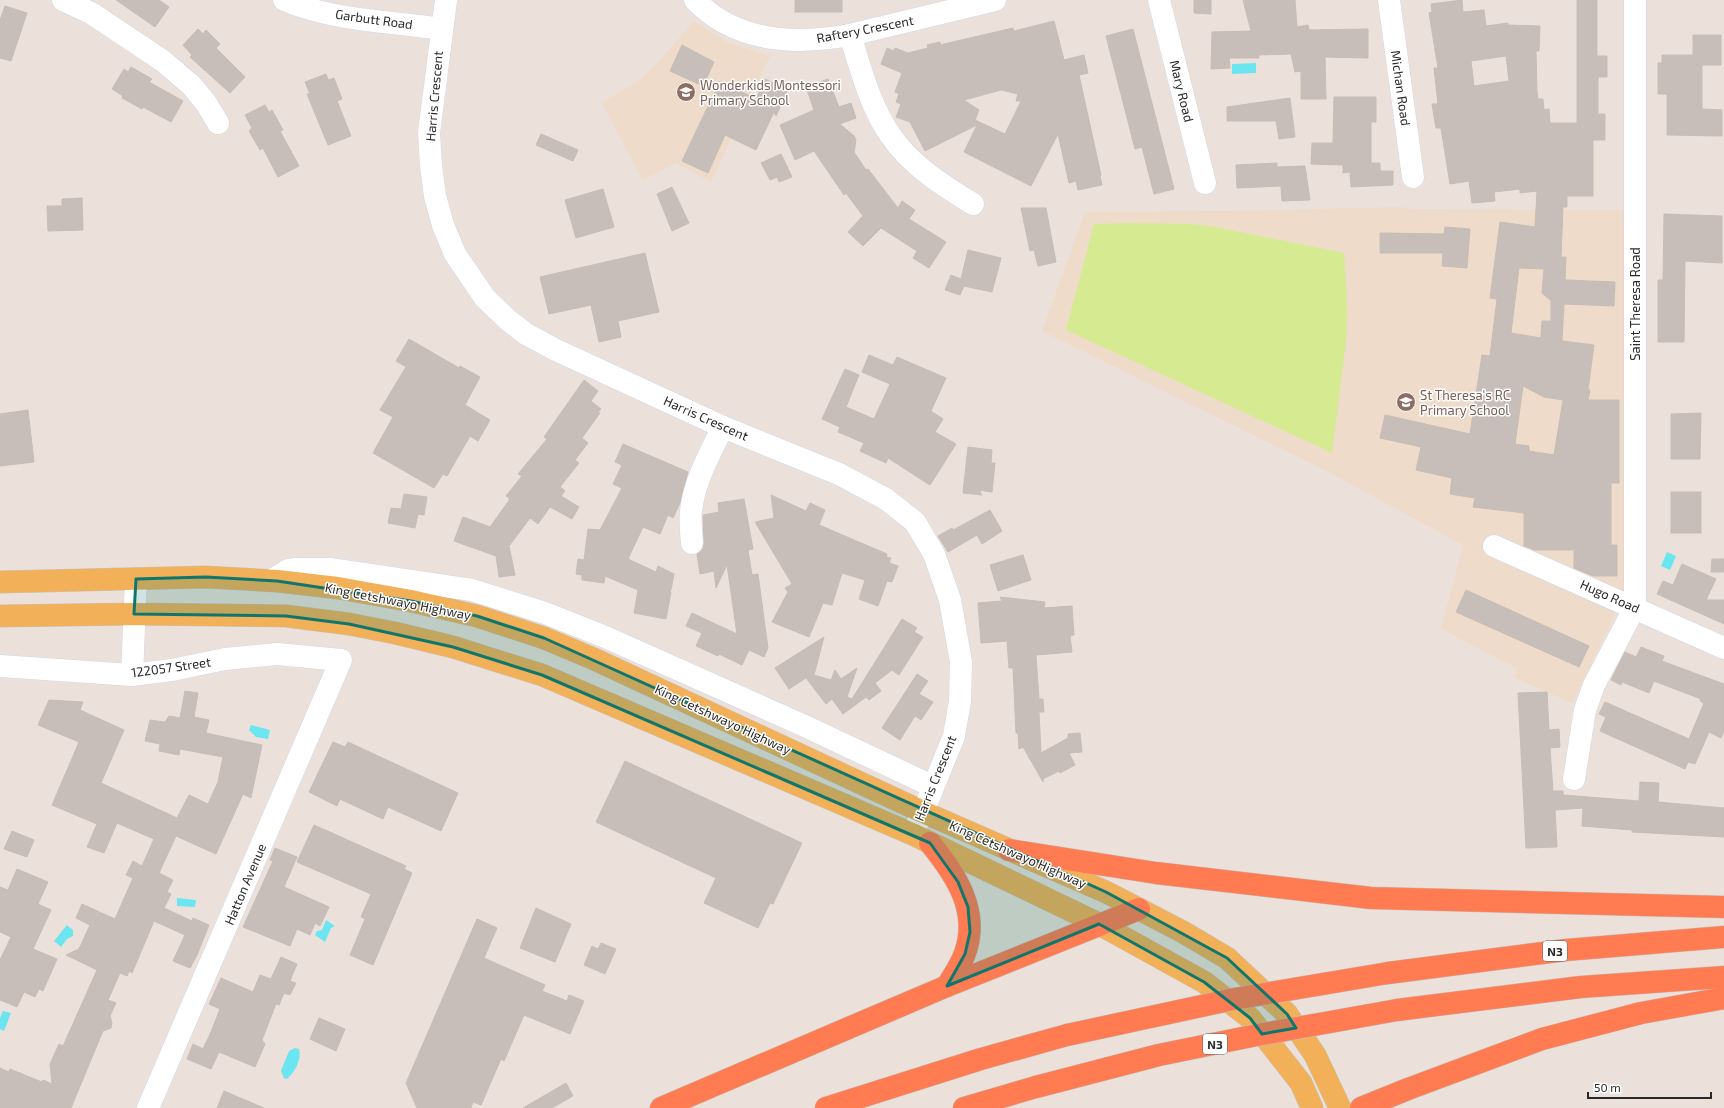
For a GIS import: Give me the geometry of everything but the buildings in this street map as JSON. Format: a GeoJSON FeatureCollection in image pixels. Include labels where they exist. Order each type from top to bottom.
{"type":"FeatureCollection","features":[{"type":"Feature","properties":{"kind":"highway"},"geometry":{"type":"LineString","coordinates":[[921,839],[958,882],[968,907],[970,932],[965,954],[948,986]]}},
{"type":"Feature","properties":{"kind":"highway"},"geometry":{"type":"LineString","coordinates":[[1010,850],[1156,873],[1371,898],[1724,907]]}},
{"type":"Feature","properties":{"kind":"highway"},"geometry":{"type":"LineString","coordinates":[[662,1108],[948,986],[1139,909]]}},
{"type":"Feature","properties":{"kind":"highway","name":"N3"},"geometry":{"type":"LineString","coordinates":[[826,1108],[981,1059],[1067,1035],[1234,998],[1388,973],[1566,950],[1724,937]]}},
{"type":"Feature","properties":{"kind":"highway","name":"N3"},"geometry":{"type":"LineString","coordinates":[[964,1108],[1036,1087],[1159,1055],[1252,1036],[1397,1010],[1581,987],[1724,977]]}},
{"type":"Feature","properties":{"kind":"highway"},"geometry":{"type":"LineString","coordinates":[[1361,1108],[1542,1039],[1641,1013],[1724,998]]}},
{"type":"Feature","properties":{"kind":"main road","name":"King Cetshwayo Highway"},"geometry":{"type":"LineString","coordinates":[[0,582],[206,577],[272,580],[338,588],[411,601],[477,616],[544,638],[594,659],[923,812],[1106,892],[1183,932],[1227,958],[1287,1014],[1315,1055],[1340,1108]]}},
{"type":"Feature","properties":{"kind":"main road","name":"King Cetshwayo Highway"},"geometry":{"type":"LineString","coordinates":[[0,616],[134,614],[286,616],[349,624],[453,647],[542,675],[921,839],[1099,924],[1204,982],[1250,1018],[1301,1083],[1312,1108]]}},
{"type":"Feature","properties":{"kind":"street"},"geometry":{"type":"LineString","coordinates":[[63,0],[92,13],[163,61],[192,86],[206,103],[218,123]]}},
{"type":"Feature","properties":{"kind":"street","name":"Garbutt Road"},"geometry":{"type":"LineString","coordinates":[[284,0],[326,13],[364,20],[441,29]]}},
{"type":"Feature","properties":{"kind":"street","name":"Harris Crescent"},"geometry":{"type":"LineString","coordinates":[[446,0],[441,29],[429,134],[431,166],[435,196],[443,225],[455,254],[469,277],[485,298],[508,320],[526,334],[575,359],[723,427],[839,474],[886,499],[915,522],[934,554],[950,600],[961,662],[960,701],[954,736],[932,786],[923,812],[921,839]]}},
{"type":"Feature","properties":{"kind":"street","name":"Raftery Crescent"},"geometry":{"type":"LineString","coordinates":[[695,0],[725,24],[742,32],[758,36],[796,40],[828,39],[850,35],[995,0]]}},
{"type":"Feature","properties":{"kind":"street","name":"Mary Road"},"geometry":{"type":"LineString","coordinates":[[1160,0],[1205,183]]}},
{"type":"Feature","properties":{"kind":"street","name":"Michan Road"},"geometry":{"type":"LineString","coordinates":[[1389,0],[1413,176]]}},
{"type":"Feature","properties":{"kind":"street","name":"Saint Theresa Road"},"geometry":{"type":"LineString","coordinates":[[1635,0],[1635,607]]}},
{"type":"Feature","properties":{"kind":"street"},"geometry":{"type":"LineString","coordinates":[[850,35],[864,80],[877,112],[890,136],[904,153],[923,170],[973,204]]}},
{"type":"Feature","properties":{"kind":"street"},"geometry":{"type":"LineString","coordinates":[[692,543],[691,511],[694,497],[710,452],[723,427]]}},
{"type":"Feature","properties":{"kind":"street","name":"Hugo Road"},"geometry":{"type":"LineString","coordinates":[[1494,546],[1635,607],[1724,648]]}},
{"type":"Feature","properties":{"kind":"street"},"geometry":{"type":"LineString","coordinates":[[272,580],[288,570],[330,569],[472,590],[546,613],[603,636],[807,727],[932,786]]}},
{"type":"Feature","properties":{"kind":"street"},"geometry":{"type":"LineString","coordinates":[[132,674],[136,579]]}},
{"type":"Feature","properties":{"kind":"street"},"geometry":{"type":"LineString","coordinates":[[1574,779],[1585,710],[1594,685],[1635,607]]}},
{"type":"Feature","properties":{"kind":"street","name":"122057 Street"},"geometry":{"type":"LineString","coordinates":[[0,666],[132,674],[172,670],[224,659],[277,654],[342,660]]}},
{"type":"Feature","properties":{"kind":"street","name":"Hatton Avenue"},"geometry":{"type":"LineString","coordinates":[[148,1108],[342,660]]}},
{"type":"Feature","properties":{"kind":"highlighted area"},"geometry":{"type":"Polygon","coordinates":[[[206,577],[277,581],[411,601],[477,616],[544,638],[594,659],[1106,892],[1227,958],[1287,1014],[1296,1028],[1262,1034],[1250,1018],[1204,982],[1099,924],[947,986],[965,954],[970,932],[968,907],[958,882],[930,843],[542,675],[453,647],[349,624],[286,616],[134,614],[136,579],[206,577]]]}},
{"type":"Feature","properties":{"kind":"shaded area","name":"Wonderkids Montessori Primary School"},"geometry":{"type":"Polygon","coordinates":[[[694,21],[729,43],[770,56],[711,182],[676,163],[642,180],[602,103],[637,82],[653,68],[694,21]]]}},
{"type":"Feature","properties":{"kind":"shaded area","name":"St Theresa's RC Primary School"},"geometry":{"type":"Polygon","coordinates":[[[1401,207],[1411,209],[1627,210],[1627,590],[1572,703],[1515,678],[1517,668],[1441,629],[1463,545],[1328,472],[1042,331],[1085,212],[1401,207]]]}},
{"type":"Feature","properties":{"kind":"green space"},"geometry":{"type":"Polygon","coordinates":[[[1094,224],[1192,224],[1215,227],[1344,253],[1347,307],[1346,342],[1332,453],[1066,330],[1094,224]]]}},
{"type":"Feature","properties":{"kind":"water"},"geometry":{"type":"Polygon","coordinates":[[[1256,63],[1256,73],[1232,74],[1232,64],[1256,63]]]}},
{"type":"Feature","properties":{"kind":"water"},"geometry":{"type":"Polygon","coordinates":[[[1667,552],[1676,556],[1670,570],[1661,566],[1667,552]]]}},
{"type":"Feature","properties":{"kind":"water"},"geometry":{"type":"Polygon","coordinates":[[[251,725],[270,730],[268,739],[256,737],[249,730],[251,725]]]}},
{"type":"Feature","properties":{"kind":"water"},"geometry":{"type":"Polygon","coordinates":[[[177,898],[196,900],[195,907],[177,906],[177,898]]]}},
{"type":"Feature","properties":{"kind":"water"},"geometry":{"type":"Polygon","coordinates":[[[326,920],[335,926],[331,928],[325,942],[315,935],[317,931],[322,930],[326,920]]]}},
{"type":"Feature","properties":{"kind":"water"},"geometry":{"type":"Polygon","coordinates":[[[67,925],[73,930],[73,936],[67,939],[61,947],[54,941],[67,925]]]}},
{"type":"Feature","properties":{"kind":"water"},"geometry":{"type":"Polygon","coordinates":[[[3,1011],[11,1013],[4,1031],[0,1029],[0,1018],[3,1011]]]}},
{"type":"Feature","properties":{"kind":"water"},"geometry":{"type":"Polygon","coordinates":[[[295,1048],[299,1049],[299,1061],[293,1073],[287,1079],[284,1078],[281,1071],[289,1051],[295,1048]]]}},
{"type":"Feature","properties":{"kind":"place","name":"Wonderkids Montessori Primary School"},"geometry":{"type":"Point","coordinates":[686,92]}},
{"type":"Feature","properties":{"kind":"place","name":"St Theresa's RC Primary School"},"geometry":{"type":"Point","coordinates":[1406,402]}}]}
